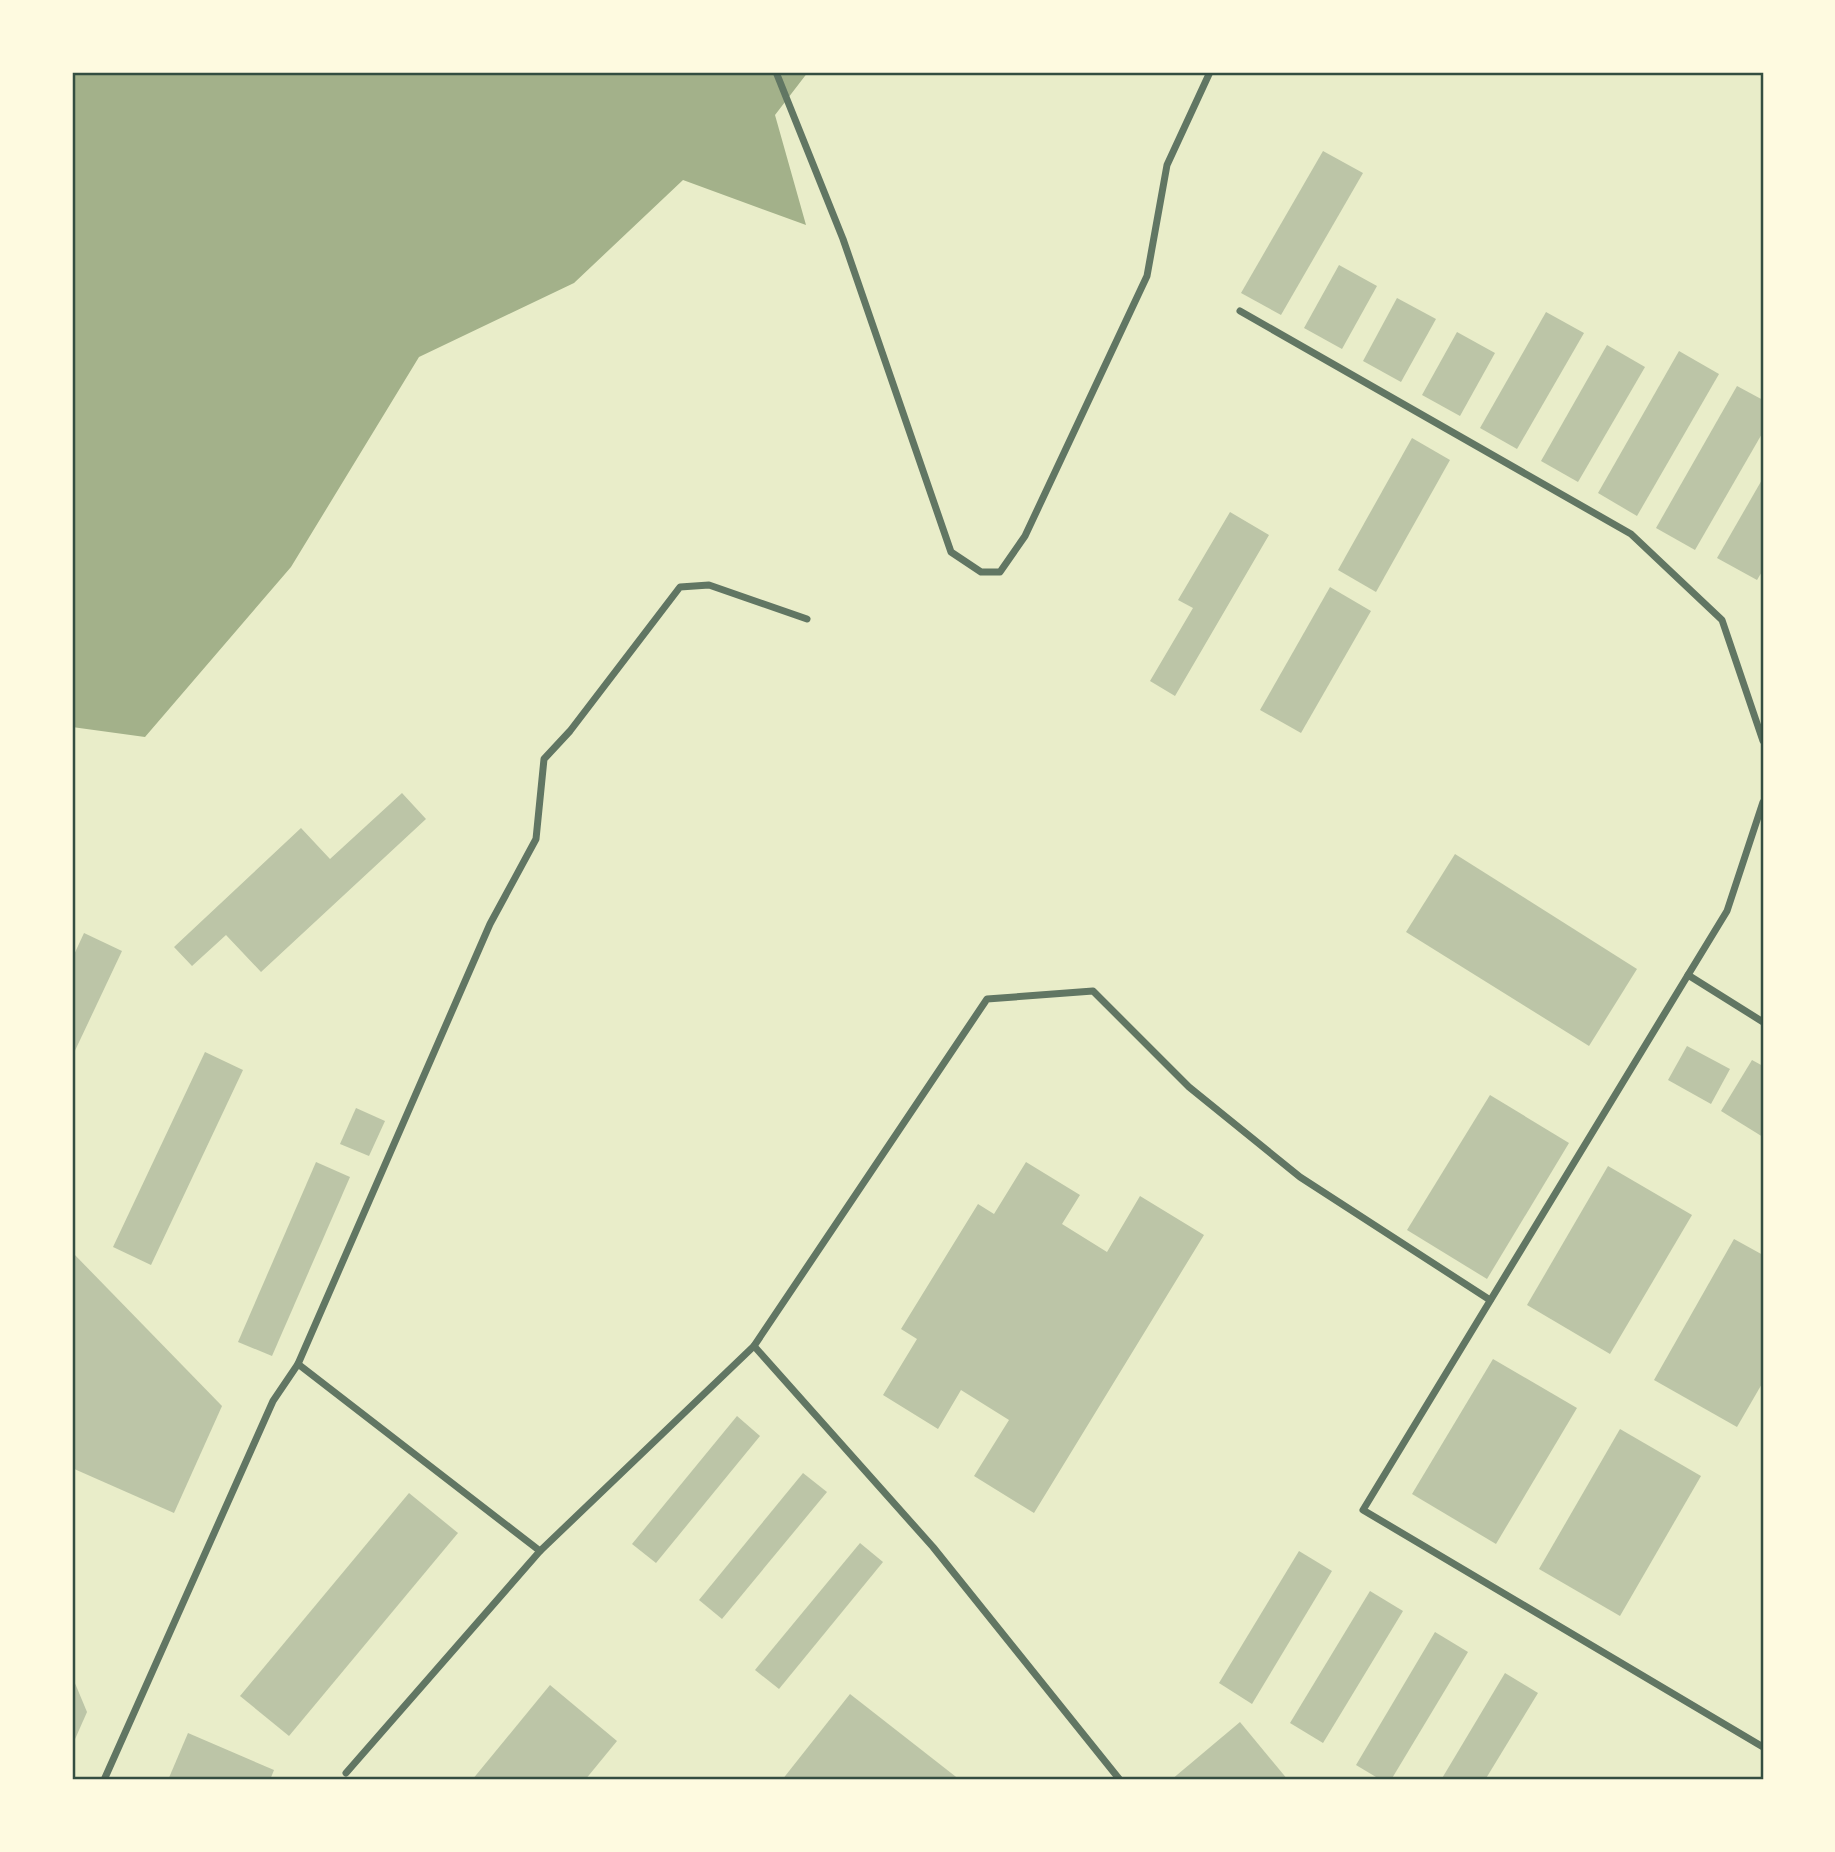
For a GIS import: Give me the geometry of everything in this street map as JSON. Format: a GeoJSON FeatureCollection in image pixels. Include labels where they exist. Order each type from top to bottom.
{"type":"FeatureCollection","features":[{"type":"Feature","properties":{"kind":"street"},"geometry":{"type":"LineString","coordinates":[[776,72],[843,239],[951,552],[981,572],[1000,572],[1026,536],[1147,276],[1167,165],[1210,72]]}},
{"type":"Feature","properties":{"kind":"street"},"geometry":{"type":"LineString","coordinates":[[1240,311],[1631,534],[1722,620],[1763,741]]}},
{"type":"Feature","properties":{"kind":"street"},"geometry":{"type":"LineString","coordinates":[[104,1780],[273,1401],[299,1364],[490,924],[536,839],[544,759],[570,731],[680,587],[709,585],[807,619]]}},
{"type":"Feature","properties":{"kind":"street"},"geometry":{"type":"LineString","coordinates":[[1763,802],[1727,911],[1363,1510],[1763,1747]]}},
{"type":"Feature","properties":{"kind":"street"},"geometry":{"type":"LineString","coordinates":[[1688,975],[1763,1022]]}},
{"type":"Feature","properties":{"kind":"street"},"geometry":{"type":"LineString","coordinates":[[346,1773],[540,1551],[754,1346],[987,999],[1093,991],[1189,1087],[1300,1177],[1490,1300]]}},
{"type":"Feature","properties":{"kind":"street"},"geometry":{"type":"LineString","coordinates":[[754,1346],[933,1547],[1120,1780]]}},
{"type":"Feature","properties":{"kind":"street"},"geometry":{"type":"LineString","coordinates":[[299,1364],[540,1551]]}},
{"type":"Feature","properties":{"kind":"shaded area"},"geometry":{"type":"Polygon","coordinates":[[[72,72],[808,72],[775,115],[806,225],[683,180],[574,283],[419,357],[291,567],[145,737],[72,727],[72,72]]]}},
{"type":"Feature","properties":{"kind":"building"},"geometry":{"type":"Polygon","coordinates":[[[1323,151],[1363,173],[1281,315],[1241,293],[1323,151]]]}},
{"type":"Feature","properties":{"kind":"building"},"geometry":{"type":"Polygon","coordinates":[[[1339,265],[1377,286],[1342,349],[1304,328],[1339,265]]]}},
{"type":"Feature","properties":{"kind":"building"},"geometry":{"type":"Polygon","coordinates":[[[1397,298],[1436,319],[1401,382],[1363,361],[1397,298]]]}},
{"type":"Feature","properties":{"kind":"building"},"geometry":{"type":"Polygon","coordinates":[[[1546,312],[1584,333],[1517,449],[1480,428],[1546,312]]]}},
{"type":"Feature","properties":{"kind":"building"},"geometry":{"type":"Polygon","coordinates":[[[1457,332],[1495,353],[1460,416],[1422,395],[1457,332]]]}},
{"type":"Feature","properties":{"kind":"building"},"geometry":{"type":"Polygon","coordinates":[[[1607,345],[1645,367],[1578,482],[1541,461],[1607,345]]]}},
{"type":"Feature","properties":{"kind":"building"},"geometry":{"type":"Polygon","coordinates":[[[1679,351],[1719,374],[1637,516],[1598,493],[1679,351]]]}},
{"type":"Feature","properties":{"kind":"building"},"geometry":{"type":"Polygon","coordinates":[[[1737,386],[1763,400],[1763,432],[1695,550],[1656,528],[1737,386]]]}},
{"type":"Feature","properties":{"kind":"building"},"geometry":{"type":"Polygon","coordinates":[[[1412,438],[1450,460],[1376,592],[1338,570],[1412,438]]]}},
{"type":"Feature","properties":{"kind":"building"},"geometry":{"type":"Polygon","coordinates":[[[1763,478],[1763,570],[1757,580],[1717,558],[1763,478]]]}},
{"type":"Feature","properties":{"kind":"building"},"geometry":{"type":"Polygon","coordinates":[[[1230,512],[1269,535],[1175,696],[1150,681],[1193,608],[1178,600],[1230,512]]]}},
{"type":"Feature","properties":{"kind":"building"},"geometry":{"type":"Polygon","coordinates":[[[1330,587],[1371,611],[1301,733],[1260,710],[1330,587]]]}},
{"type":"Feature","properties":{"kind":"building"},"geometry":{"type":"Polygon","coordinates":[[[402,793],[426,819],[261,972],[226,935],[192,966],[174,947],[301,828],[330,859],[402,793]]]}},
{"type":"Feature","properties":{"kind":"building"},"geometry":{"type":"Polygon","coordinates":[[[1455,854],[1637,969],[1589,1046],[1406,932],[1455,854]]]}},
{"type":"Feature","properties":{"kind":"building"},"geometry":{"type":"Polygon","coordinates":[[[84,933],[122,951],[72,1057],[72,959],[84,933]]]}},
{"type":"Feature","properties":{"kind":"building"},"geometry":{"type":"Polygon","coordinates":[[[1687,1046],[1730,1069],[1711,1104],[1668,1080],[1687,1046]]]}},
{"type":"Feature","properties":{"kind":"building"},"geometry":{"type":"Polygon","coordinates":[[[205,1052],[243,1070],[151,1265],[113,1247],[205,1052]]]}},
{"type":"Feature","properties":{"kind":"building"},"geometry":{"type":"Polygon","coordinates":[[[1752,1060],[1763,1066],[1763,1137],[1721,1111],[1752,1060]]]}},
{"type":"Feature","properties":{"kind":"building"},"geometry":{"type":"Polygon","coordinates":[[[1490,1095],[1569,1143],[1487,1279],[1407,1230],[1490,1095]]]}},
{"type":"Feature","properties":{"kind":"building"},"geometry":{"type":"Polygon","coordinates":[[[356,1108],[385,1121],[369,1156],[340,1144],[356,1108]]]}},
{"type":"Feature","properties":{"kind":"building"},"geometry":{"type":"Polygon","coordinates":[[[316,1162],[350,1177],[272,1356],[238,1342],[316,1162]]]}},
{"type":"Feature","properties":{"kind":"building"},"geometry":{"type":"Polygon","coordinates":[[[1026,1162],[1080,1195],[1062,1224],[1107,1252],[1140,1196],[1204,1235],[1034,1513],[974,1476],[1009,1420],[961,1390],[938,1429],[883,1395],[917,1339],[901,1329],[978,1204],[994,1214],[1026,1162]]]}},
{"type":"Feature","properties":{"kind":"building"},"geometry":{"type":"Polygon","coordinates":[[[1608,1166],[1692,1215],[1610,1354],[1527,1305],[1608,1166]]]}},
{"type":"Feature","properties":{"kind":"building"},"geometry":{"type":"Polygon","coordinates":[[[1734,1239],[1763,1255],[1763,1382],[1737,1427],[1654,1380],[1734,1239]]]}},
{"type":"Feature","properties":{"kind":"building"},"geometry":{"type":"Polygon","coordinates":[[[72,1252],[222,1406],[174,1513],[72,1468],[72,1252]]]}},
{"type":"Feature","properties":{"kind":"building"},"geometry":{"type":"Polygon","coordinates":[[[1493,1359],[1577,1408],[1496,1544],[1412,1494],[1493,1359]]]}},
{"type":"Feature","properties":{"kind":"building"},"geometry":{"type":"Polygon","coordinates":[[[737,1416],[760,1436],[656,1563],[632,1544],[737,1416]]]}},
{"type":"Feature","properties":{"kind":"building"},"geometry":{"type":"Polygon","coordinates":[[[1620,1429],[1701,1476],[1620,1616],[1539,1569],[1620,1429]]]}},
{"type":"Feature","properties":{"kind":"building"},"geometry":{"type":"Polygon","coordinates":[[[803,1473],[827,1492],[722,1619],[699,1600],[803,1473]]]}},
{"type":"Feature","properties":{"kind":"building"},"geometry":{"type":"Polygon","coordinates":[[[409,1493],[458,1533],[289,1736],[240,1696],[409,1493]]]}},
{"type":"Feature","properties":{"kind":"building"},"geometry":{"type":"Polygon","coordinates":[[[860,1543],[883,1562],[779,1689],[755,1670],[860,1543]]]}},
{"type":"Feature","properties":{"kind":"building"},"geometry":{"type":"Polygon","coordinates":[[[1299,1551],[1332,1571],[1252,1704],[1219,1683],[1299,1551]]]}},
{"type":"Feature","properties":{"kind":"building"},"geometry":{"type":"Polygon","coordinates":[[[1370,1591],[1403,1611],[1323,1743],[1290,1723],[1370,1591]]]}},
{"type":"Feature","properties":{"kind":"building"},"geometry":{"type":"Polygon","coordinates":[[[1435,1632],[1468,1652],[1391,1780],[1381,1780],[1356,1765],[1435,1632]]]}},
{"type":"Feature","properties":{"kind":"building"},"geometry":{"type":"Polygon","coordinates":[[[1505,1673],[1538,1693],[1485,1780],[1441,1780],[1505,1673]]]}},
{"type":"Feature","properties":{"kind":"building"},"geometry":{"type":"Polygon","coordinates":[[[72,1676],[87,1712],[72,1746],[72,1676]]]}},
{"type":"Feature","properties":{"kind":"building"},"geometry":{"type":"Polygon","coordinates":[[[550,1685],[617,1741],[585,1780],[472,1780],[550,1685]]]}},
{"type":"Feature","properties":{"kind":"building"},"geometry":{"type":"Polygon","coordinates":[[[850,1694],[960,1780],[782,1780],[850,1694]]]}},
{"type":"Feature","properties":{"kind":"building"},"geometry":{"type":"Polygon","coordinates":[[[1240,1722],[1288,1780],[1171,1780],[1240,1722]]]}},
{"type":"Feature","properties":{"kind":"building"},"geometry":{"type":"Polygon","coordinates":[[[188,1733],[274,1770],[270,1780],[168,1780],[188,1733]]]}}]}
